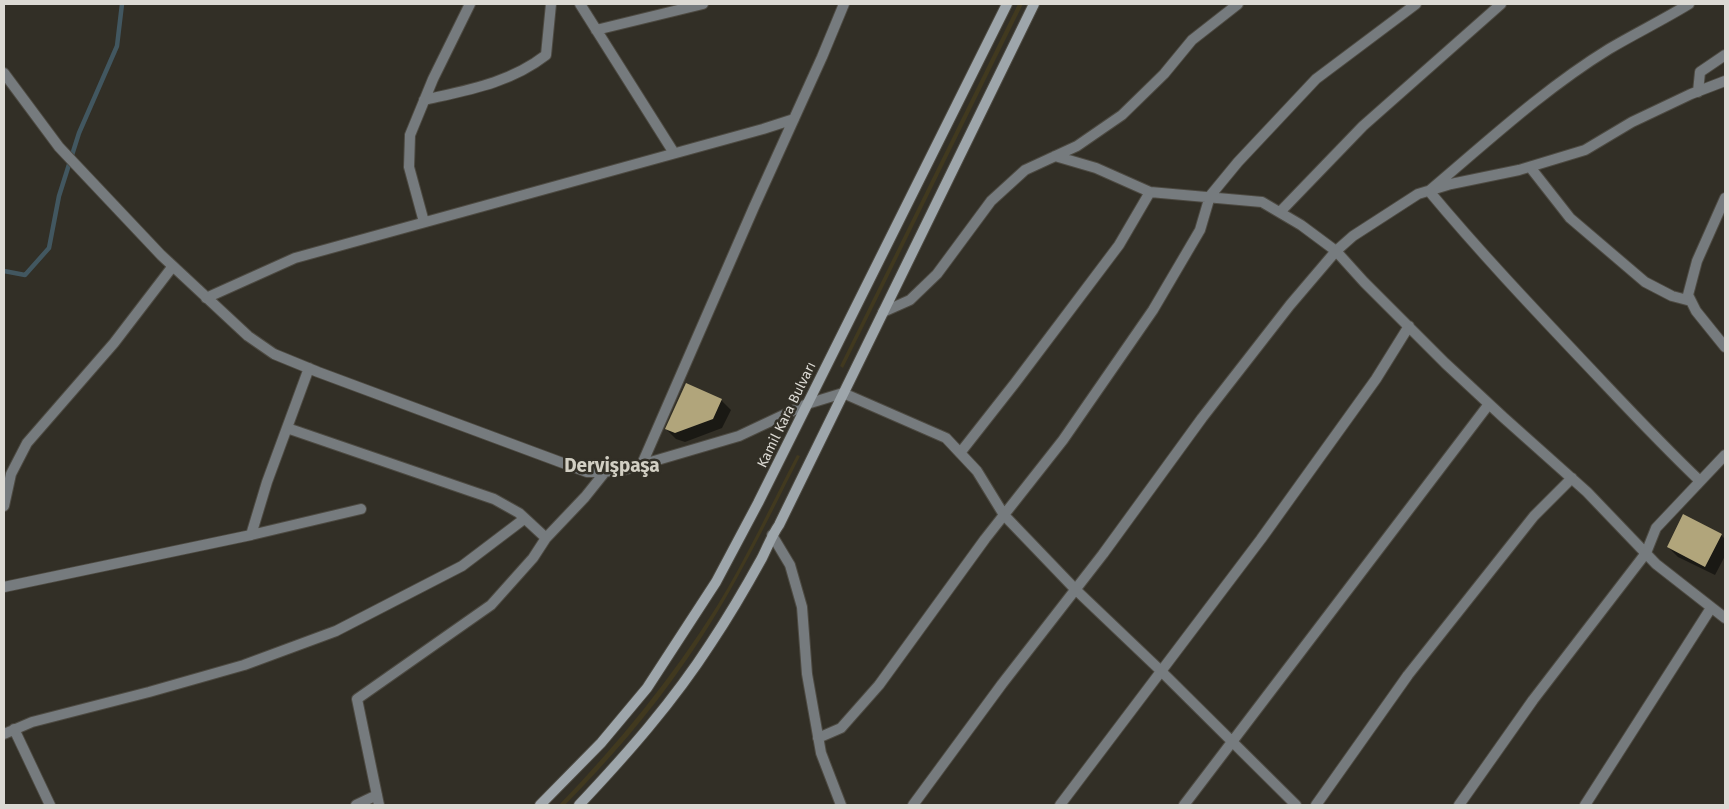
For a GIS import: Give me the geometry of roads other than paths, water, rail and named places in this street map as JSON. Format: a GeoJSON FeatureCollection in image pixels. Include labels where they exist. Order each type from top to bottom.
{"type":"FeatureCollection","features":[{"type":"Feature","properties":{"kind":"main road","name":"Kamil Kara Bulvarı"},"geometry":{"type":"LineString","coordinates":[[540,805],[602,743],[646,688],[716,582],[733,552],[1007,4]]}},
{"type":"Feature","properties":{"kind":"main road"},"geometry":{"type":"LineString","coordinates":[[579,805],[634,745],[693,670],[744,589],[772,535],[780,525],[1034,4]]}},
{"type":"Feature","properties":{"kind":"street"},"geometry":{"type":"LineString","coordinates":[[424,222],[409,167],[410,135],[424,100],[470,4]]}},
{"type":"Feature","properties":{"kind":"street"},"geometry":{"type":"LineString","coordinates":[[424,100],[491,85],[534,64],[546,55],[552,4]]}},
{"type":"Feature","properties":{"kind":"street"},"geometry":{"type":"LineString","coordinates":[[580,4],[674,153]]}},
{"type":"Feature","properties":{"kind":"street"},"geometry":{"type":"LineString","coordinates":[[596,30],[703,4]]}},
{"type":"Feature","properties":{"kind":"street"},"geometry":{"type":"LineString","coordinates":[[642,464],[844,4]]}},
{"type":"Feature","properties":{"kind":"street"},"geometry":{"type":"LineString","coordinates":[[884,312],[910,300],[937,274],[992,202],[1025,170],[1077,146],[1122,114],[1164,74],[1192,40],[1238,4]]}},
{"type":"Feature","properties":{"kind":"street"},"geometry":{"type":"LineString","coordinates":[[818,738],[841,728],[879,685],[985,538],[1063,440],[1153,310],[1200,230],[1210,196],[1238,162],[1316,79],[1416,4]]}},
{"type":"Feature","properties":{"kind":"street"},"geometry":{"type":"LineString","coordinates":[[1280,212],[1363,126],[1501,4]]}},
{"type":"Feature","properties":{"kind":"street"},"geometry":{"type":"LineString","coordinates":[[1429,191],[1513,120],[1567,78],[1609,49],[1689,4]]}},
{"type":"Feature","properties":{"kind":"street"},"geometry":{"type":"LineString","coordinates":[[1698,92],[1700,72],[1725,55]]}},
{"type":"Feature","properties":{"kind":"street"},"geometry":{"type":"LineString","coordinates":[[4,73],[59,147],[206,298],[248,336],[274,354],[309,368],[587,472],[620,471],[739,436],[807,404],[843,393],[946,438],[977,471],[1004,515],[1076,589],[1161,670],[1296,805]]}},
{"type":"Feature","properties":{"kind":"street"},"geometry":{"type":"LineString","coordinates":[[913,805],[1208,410],[1290,304],[1336,251],[1353,236],[1418,194],[1451,184],[1530,167],[1585,150],[1632,122],[1725,81]]}},
{"type":"Feature","properties":{"kind":"street"},"geometry":{"type":"LineString","coordinates":[[206,298],[295,258],[794,119]]}},
{"type":"Feature","properties":{"kind":"street"},"geometry":{"type":"LineString","coordinates":[[1055,156],[1096,168],[1150,192],[1262,202],[1301,225],[1336,251],[1489,404],[1572,478],[1656,564],[1725,618]]}},
{"type":"Feature","properties":{"kind":"street"},"geometry":{"type":"LineString","coordinates":[[1530,167],[1570,218],[1645,282],[1672,296],[1691,301]]}},
{"type":"Feature","properties":{"kind":"street"},"geometry":{"type":"LineString","coordinates":[[1429,191],[1468,238],[1564,341],[1673,455],[1700,480]]}},
{"type":"Feature","properties":{"kind":"street"},"geometry":{"type":"LineString","coordinates":[[960,453],[1119,245],[1150,192]]}},
{"type":"Feature","properties":{"kind":"street"},"geometry":{"type":"LineString","coordinates":[[1725,198],[1697,261],[1688,295],[1696,311],[1725,347]]}},
{"type":"Feature","properties":{"kind":"street"},"geometry":{"type":"LineString","coordinates":[[4,506],[11,474],[27,443],[114,343],[173,266]]}},
{"type":"Feature","properties":{"kind":"street"},"geometry":{"type":"LineString","coordinates":[[1060,805],[1261,539],[1365,395],[1409,326]]}},
{"type":"Feature","properties":{"kind":"street"},"geometry":{"type":"LineString","coordinates":[[251,535],[267,482],[309,368]]}},
{"type":"Feature","properties":{"kind":"street"},"geometry":{"type":"LineString","coordinates":[[1184,805],[1489,404]]}},
{"type":"Feature","properties":{"kind":"street"},"geometry":{"type":"LineString","coordinates":[[287,428],[494,499],[518,513],[546,538]]}},
{"type":"Feature","properties":{"kind":"street"},"geometry":{"type":"LineString","coordinates":[[1460,805],[1533,700],[1646,553],[1656,528],[1725,455]]}},
{"type":"Feature","properties":{"kind":"street"},"geometry":{"type":"LineString","coordinates":[[356,805],[378,800],[357,699],[491,605],[533,558],[546,538],[585,497],[605,472]]}},
{"type":"Feature","properties":{"kind":"street"},"geometry":{"type":"LineString","coordinates":[[1316,805],[1408,675],[1534,516],[1572,478]]}},
{"type":"Feature","properties":{"kind":"street"},"geometry":{"type":"LineString","coordinates":[[4,587],[251,535],[362,509]]}},
{"type":"Feature","properties":{"kind":"street"},"geometry":{"type":"LineString","coordinates":[[4,734],[32,722],[244,665],[336,631],[462,566],[524,519]]}},
{"type":"Feature","properties":{"kind":"street"},"geometry":{"type":"LineString","coordinates":[[772,535],[790,565],[802,607],[806,674],[818,738],[821,753],[841,805]]}},
{"type":"Feature","properties":{"kind":"street"},"geometry":{"type":"LineString","coordinates":[[1585,805],[1711,608]]}},
{"type":"Feature","properties":{"kind":"street"},"geometry":{"type":"LineString","coordinates":[[14,729],[50,805]]}},
{"type":"Feature","properties":{"kind":"waterway"},"geometry":{"type":"LineString","coordinates":[[4,271],[25,275],[49,248],[59,196],[79,133],[117,46],[122,4]]}},
{"type":"Feature","properties":{"kind":"district","name":"Dervişpaşa"},"geometry":{"type":"Point","coordinates":[612,467]}}]}
